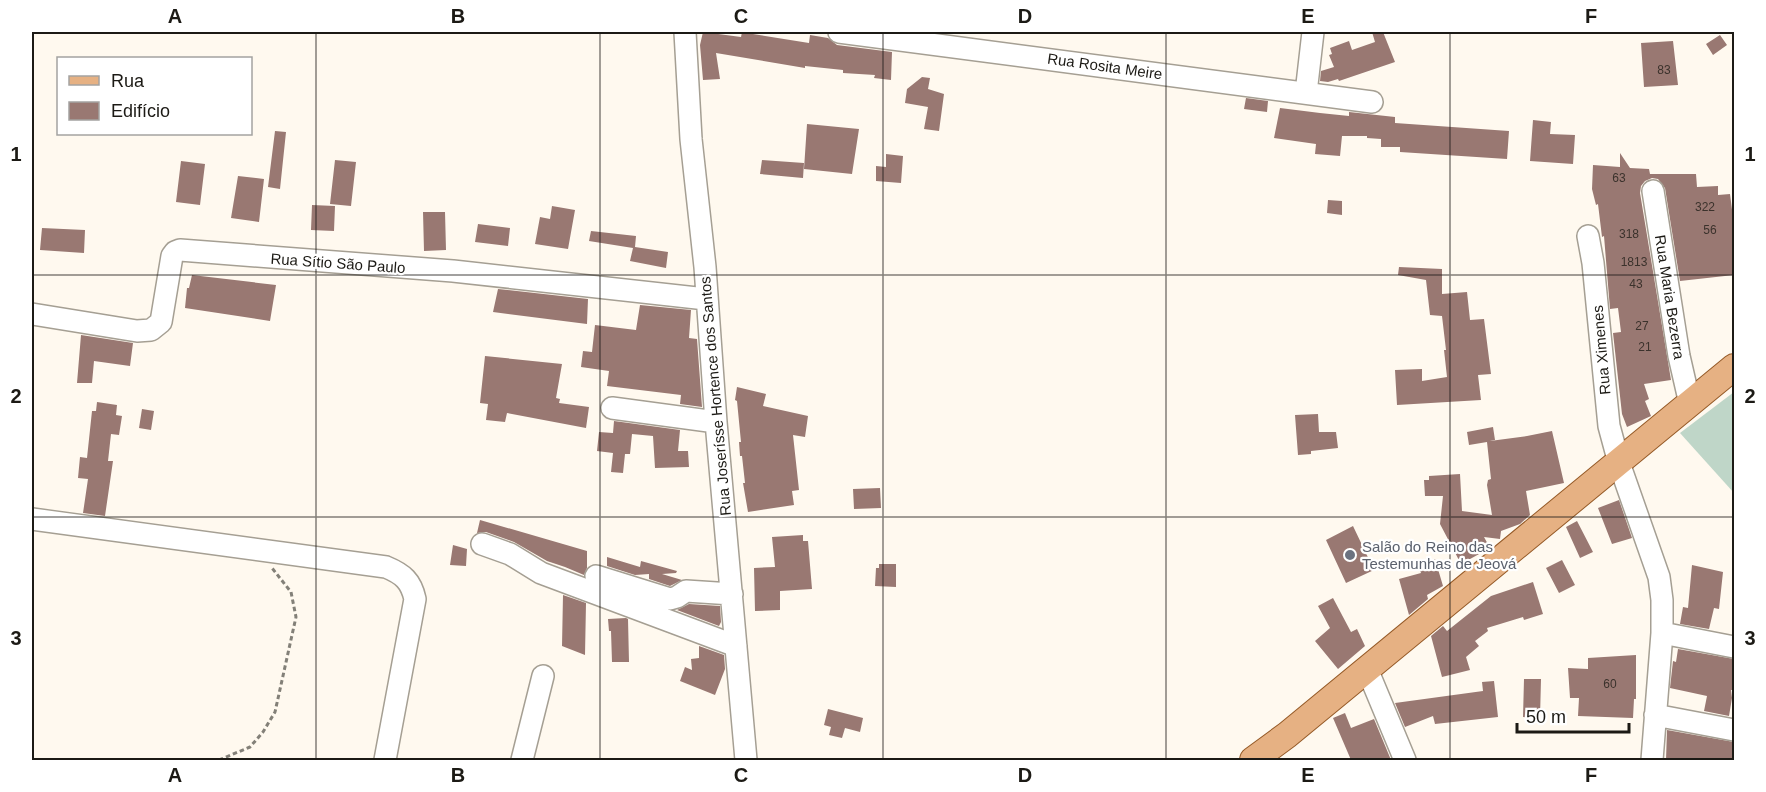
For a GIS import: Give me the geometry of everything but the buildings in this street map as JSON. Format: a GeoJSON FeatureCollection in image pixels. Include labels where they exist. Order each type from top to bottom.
{"type":"FeatureCollection","features":[{"type":"Feature","properties":{"kind":"main road"},"geometry":{"type":"LineString","coordinates":[[1253,760],[1734,367]]}},
{"type":"Feature","properties":{"kind":"street","name":"Rua Joserísse Hortence dos Santos"},"geometry":{"type":"LineString","coordinates":[[685,32],[691,139],[705,267],[716,422],[746,760]]}},
{"type":"Feature","properties":{"kind":"street","name":"Rua Rosita Meire"},"geometry":{"type":"LineString","coordinates":[[839,32],[1372,102]]}},
{"type":"Feature","properties":{"kind":"street"},"geometry":{"type":"LineString","coordinates":[[1306,93],[1312,32]]}},
{"type":"Feature","properties":{"kind":"street","name":"Rua Maria Bezerra"},"geometry":{"type":"LineString","coordinates":[[1653,191],[1677,345],[1690,404]]}},
{"type":"Feature","properties":{"kind":"street","name":"Rua Ximenes"},"geometry":{"type":"LineString","coordinates":[[1588,236],[1593,263],[1607,415],[1619,463],[1659,577],[1662,600],[1662,633],[1652,760]]}},
{"type":"Feature","properties":{"kind":"street","name":"Rua Sítio São Paulo"},"geometry":{"type":"LineString","coordinates":[[32,314],[137,330],[151,330],[161,322],[172,256],[180,250],[453,271],[706,300]]}},
{"type":"Feature","properties":{"kind":"street"},"geometry":{"type":"LineString","coordinates":[[612,408],[716,422]]}},
{"type":"Feature","properties":{"kind":"street"},"geometry":{"type":"LineString","coordinates":[[32,519],[386,567],[398,572],[408,579],[415,599],[385,760]]}},
{"type":"Feature","properties":{"kind":"street"},"geometry":{"type":"LineString","coordinates":[[482,544],[510,554],[541,573],[736,646]]}},
{"type":"Feature","properties":{"kind":"street"},"geometry":{"type":"LineString","coordinates":[[596,576],[670,599],[686,591],[732,594]]}},
{"type":"Feature","properties":{"kind":"street"},"geometry":{"type":"LineString","coordinates":[[1662,633],[1734,647]]}},
{"type":"Feature","properties":{"kind":"street"},"geometry":{"type":"LineString","coordinates":[[1367,669],[1405,760]]}},
{"type":"Feature","properties":{"kind":"street"},"geometry":{"type":"LineString","coordinates":[[522,760],[543,676]]}},
{"type":"Feature","properties":{"kind":"street"},"geometry":{"type":"LineString","coordinates":[[1655,716],[1734,730]]}},
{"type":"Feature","properties":{"kind":"path"},"geometry":{"type":"LineString","coordinates":[[219,760],[250,747],[263,732],[275,712],[296,617],[291,592],[258,549]]}},
{"type":"Feature","properties":{"kind":"green space"},"geometry":{"type":"Polygon","coordinates":[[[1734,392],[1734,493],[1680,433],[1734,392]]]}},
{"type":"Feature","properties":{"kind":"place","name":"Salão do Reino das Testemunhas de Jeová"},"geometry":{"type":"Point","coordinates":[1350,555]}}]}
